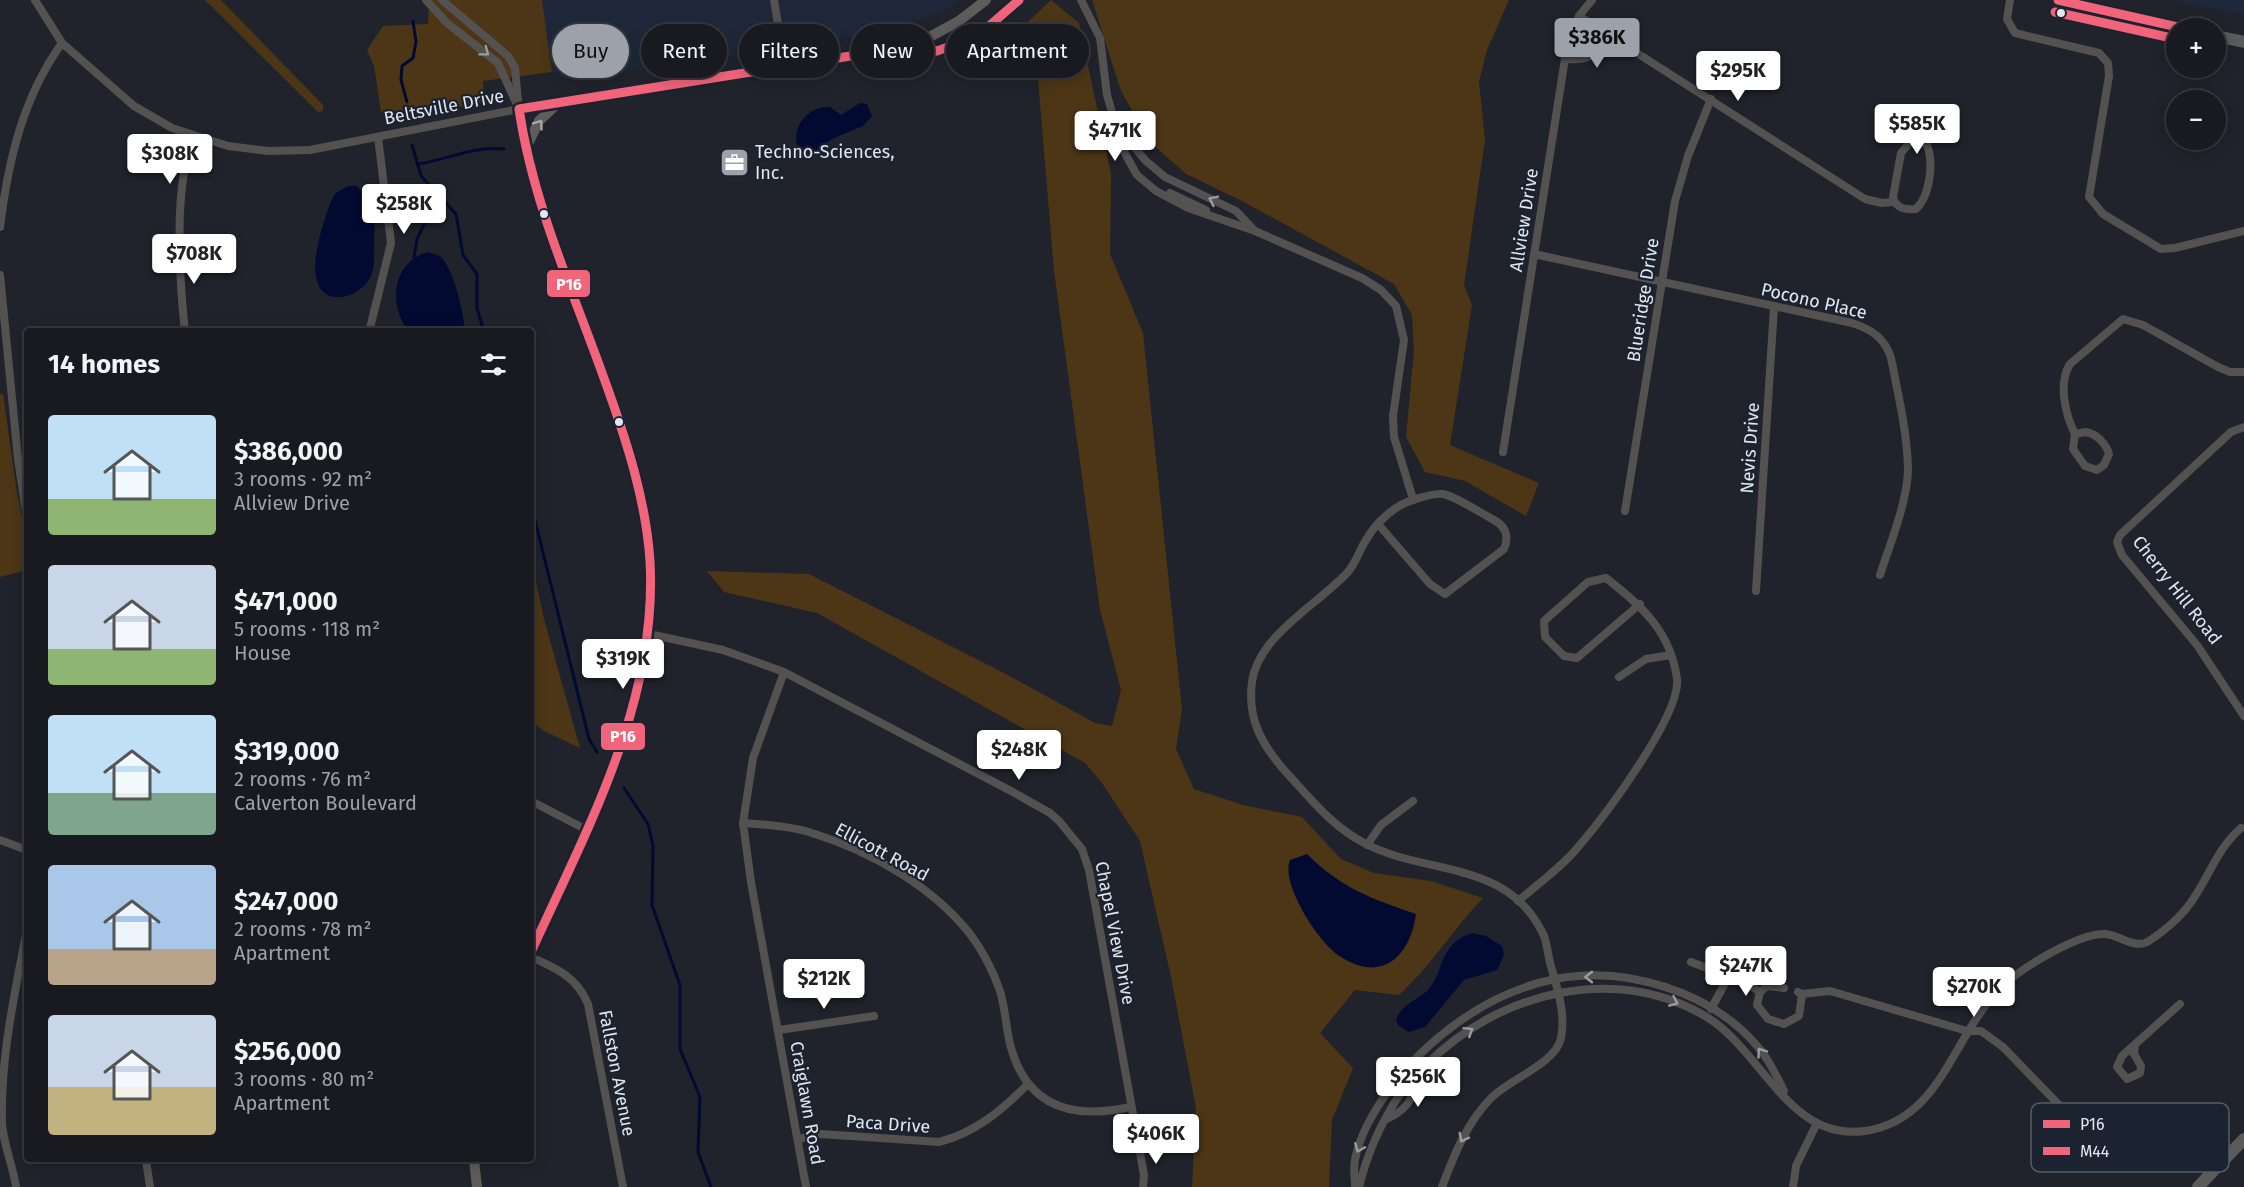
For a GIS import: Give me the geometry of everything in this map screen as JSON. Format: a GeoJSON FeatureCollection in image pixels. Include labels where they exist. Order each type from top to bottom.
{"type":"FeatureCollection","features":[{"type":"Feature","properties":{"kind":"main road"},"geometry":{"type":"LineString","coordinates":[[2058,0],[2166,24]]}},
{"type":"Feature","properties":{"kind":"main road"},"geometry":{"type":"LineString","coordinates":[[2226,38],[2244,42]]}},
{"type":"Feature","properties":{"kind":"main road"},"geometry":{"type":"LineString","coordinates":[[2229,1155],[2244,1139]]}},
{"type":"Feature","properties":{"kind":"main road"},"geometry":{"type":"LineString","coordinates":[[2198,1187],[2212,1172]]}},
{"type":"Feature","properties":{"kind":"street","name":"Beltsville Drive"},"geometry":{"type":"LineString","coordinates":[[35,0],[62,43],[134,106],[172,128],[195,137],[250,150],[290,152],[558,102],[739,73]]}},
{"type":"Feature","properties":{"kind":"street"},"geometry":{"type":"LineString","coordinates":[[426,0],[466,39],[498,63],[519,109]]}},
{"type":"Feature","properties":{"kind":"street"},"geometry":{"type":"LineString","coordinates":[[442,0],[474,29],[498,45],[508,56],[514,68],[526,149],[542,206],[632,459],[640,494],[650,562],[649,634],[626,732],[534,945]]}},
{"type":"Feature","properties":{"kind":"street"},"geometry":{"type":"LineString","coordinates":[[774,0],[778,24]]}},
{"type":"Feature","properties":{"kind":"street","name":"Beltsville Drive"},"geometry":{"type":"LineString","coordinates":[[934,35],[959,21],[986,0]]}},
{"type":"Feature","properties":{"kind":"street","name":"Beltsville Drive"},"geometry":{"type":"LineString","coordinates":[[934,50],[938,51],[956,44],[988,27],[1019,0]]}},
{"type":"Feature","properties":{"kind":"street"},"geometry":{"type":"LineString","coordinates":[[1080,0],[1100,38],[1107,95],[1123,150],[1137,175],[1188,208],[1255,231],[1362,278],[1382,290],[1396,306],[1404,340],[1393,417],[1394,437],[1413,499]]}},
{"type":"Feature","properties":{"kind":"street","name":"Allview Drive"},"geometry":{"type":"LineString","coordinates":[[1503,452],[1570,33],[1579,16],[1592,0]]}},
{"type":"Feature","properties":{"kind":"street"},"geometry":{"type":"LineString","coordinates":[[2010,0],[2007,19],[2015,33],[2099,53],[2108,63],[2109,76],[2089,197],[2103,214],[2151,245],[2167,249],[2244,231]]}},
{"type":"Feature","properties":{"kind":"street"},"geometry":{"type":"LineString","coordinates":[[1579,16],[1865,199],[1882,203],[1894,202],[1906,210],[1916,209],[1925,197],[1930,153],[1927,145],[1919,139],[1909,142],[1901,153],[1894,202]]}},
{"type":"Feature","properties":{"kind":"street"},"geometry":{"type":"LineString","coordinates":[[466,39],[474,29]]}},
{"type":"Feature","properties":{"kind":"street"},"geometry":{"type":"LineString","coordinates":[[1565,59],[1587,59],[1613,38]]}},
{"type":"Feature","properties":{"kind":"street"},"geometry":{"type":"LineString","coordinates":[[0,227],[6,184],[25,110],[45,65],[62,43]]}},
{"type":"Feature","properties":{"kind":"street","name":"Blueridge Drive"},"geometry":{"type":"LineString","coordinates":[[1625,511],[1660,281],[1680,179],[1711,99]]}},
{"type":"Feature","properties":{"kind":"street"},"geometry":{"type":"LineString","coordinates":[[526,149],[540,121],[558,102]]}},
{"type":"Feature","properties":{"kind":"street"},"geometry":{"type":"LineString","coordinates":[[1111,109],[1130,142],[1146,161],[1165,177],[1236,211],[1255,231]]}},
{"type":"Feature","properties":{"kind":"street"},"geometry":{"type":"LineString","coordinates":[[185,328],[181,239],[184,172],[195,137]]}},
{"type":"Feature","properties":{"kind":"street"},"geometry":{"type":"LineString","coordinates":[[370,328],[392,243],[378,137]]}},
{"type":"Feature","properties":{"kind":"street"},"geometry":{"type":"LineString","coordinates":[[1157,189],[1165,177]]}},
{"type":"Feature","properties":{"kind":"street","name":"Pocono Place"},"geometry":{"type":"LineString","coordinates":[[1534,254],[1867,328],[1888,349],[1904,432],[1908,469],[1898,514],[1880,575]]}},
{"type":"Feature","properties":{"kind":"street"},"geometry":{"type":"LineString","coordinates":[[0,275],[24,499]]}},
{"type":"Feature","properties":{"kind":"street","name":"Nevis Drive"},"geometry":{"type":"LineString","coordinates":[[1756,591],[1774,307]]}},
{"type":"Feature","properties":{"kind":"street"},"geometry":{"type":"LineString","coordinates":[[2075,434],[2091,433],[2107,447],[2109,454],[2101,468],[2090,469],[2077,457],[2073,449],[2075,434],[2066,402],[2064,373],[2070,364],[2123,319],[2143,325],[2218,367],[2230,372],[2244,372]]}},
{"type":"Feature","properties":{"kind":"street","name":"Cherry Hill Road"},"geometry":{"type":"LineString","coordinates":[[2244,427],[2231,432],[2120,535],[2117,542],[2122,555],[2211,664],[2244,716]]}},
{"type":"Feature","properties":{"kind":"street"},"geometry":{"type":"LineString","coordinates":[[1378,524],[1430,584],[1445,594],[1504,549],[1507,533],[1497,521],[1443,494],[1413,499],[1392,511],[1378,524],[1365,540],[1349,572],[1267,646],[1252,678],[1250,698],[1256,728],[1271,754],[1316,806],[1350,835],[1367,845],[1396,856],[1471,874],[1494,883],[1518,901],[1544,937],[1558,992],[1562,1028],[1556,1050],[1548,1061],[1510,1082],[1494,1096],[1468,1127],[1442,1187]]}},
{"type":"Feature","properties":{"kind":"street"},"geometry":{"type":"LineString","coordinates":[[1518,901],[1580,846],[1667,718],[1677,681],[1666,639],[1640,604],[1606,578],[1588,582],[1545,621],[1545,637],[1564,656],[1577,658],[1640,604]]}},
{"type":"Feature","properties":{"kind":"street","name":"Chapel View Drive"},"geometry":{"type":"LineString","coordinates":[[649,634],[723,650],[784,672],[1050,813],[1077,842],[1089,870],[1144,1175],[1143,1187]]}},
{"type":"Feature","properties":{"kind":"street"},"geometry":{"type":"LineString","coordinates":[[1619,676],[1646,659],[1671,655]]}},
{"type":"Feature","properties":{"kind":"street","name":"Craiglawn Road"},"geometry":{"type":"LineString","coordinates":[[784,672],[753,758],[743,823],[751,882],[806,1187]]}},
{"type":"Feature","properties":{"kind":"street"},"geometry":{"type":"LineString","coordinates":[[1367,845],[1381,825],[1413,801]]}},
{"type":"Feature","properties":{"kind":"street"},"geometry":{"type":"LineString","coordinates":[[534,803],[585,829]]}},
{"type":"Feature","properties":{"kind":"street","name":"Ellicott Road"},"geometry":{"type":"LineString","coordinates":[[743,823],[792,828],[815,834],[890,868],[913,882],[935,899],[969,934],[992,971],[1000,993],[1015,1060],[1028,1084],[1043,1097],[1068,1110],[1105,1113],[1130,1107]]}},
{"type":"Feature","properties":{"kind":"street"},"geometry":{"type":"LineString","coordinates":[[1411,1080],[1438,1053],[1477,1025],[1511,1008],[1558,992],[1584,988],[1621,988],[1662,997],[1706,1016],[1752,1056],[1790,1103],[1816,1125],[1846,1132],[1865,1131],[1897,1120],[1914,1109],[1938,1085],[1967,1031],[2006,983],[2062,948],[2094,936],[2107,934],[2139,944],[2147,942],[2185,911],[2228,839],[2241,828]]}},
{"type":"Feature","properties":{"kind":"street"},"geometry":{"type":"LineString","coordinates":[[0,840],[24,849]]}},
{"type":"Feature","properties":{"kind":"street"},"geometry":{"type":"LineString","coordinates":[[16,1187],[2,1124],[1,1083],[2,1065],[24,945]]}},
{"type":"Feature","properties":{"kind":"street","name":"Fallston Avenue"},"geometry":{"type":"LineString","coordinates":[[534,958],[569,976],[579,986],[588,1004],[623,1187]]}},
{"type":"Feature","properties":{"kind":"street"},"geometry":{"type":"LineString","coordinates":[[1690,962],[1730,976],[1760,992]]}},
{"type":"Feature","properties":{"kind":"street"},"geometry":{"type":"LineString","coordinates":[[1706,1016],[1730,976]]}},
{"type":"Feature","properties":{"kind":"street"},"geometry":{"type":"LineString","coordinates":[[1357,1187],[1354,1160],[1375,1112],[1401,1073],[1458,1020],[1487,1004],[1555,979],[1584,977],[1651,982],[1712,1007],[1759,1048],[1790,1103]]}},
{"type":"Feature","properties":{"kind":"street"},"geometry":{"type":"LineString","coordinates":[[1784,988],[1767,986],[1760,992],[1757,1005],[1768,1019],[1784,1024],[1799,1016],[1800,993],[1830,991],[1967,1031],[1981,1031],[2003,1047],[2057,1103]]}},
{"type":"Feature","properties":{"kind":"street"},"geometry":{"type":"LineString","coordinates":[[2134,1045],[2180,1004]]}},
{"type":"Feature","properties":{"kind":"street"},"geometry":{"type":"LineString","coordinates":[[779,1030],[874,1016]]}},
{"type":"Feature","properties":{"kind":"street"},"geometry":{"type":"LineString","coordinates":[[1357,1187],[1365,1164],[1387,1119],[1399,1113],[1413,1095],[1414,1088],[1411,1080],[1401,1073]]}},
{"type":"Feature","properties":{"kind":"street","name":"Paca Drive"},"geometry":{"type":"LineString","coordinates":[[798,1139],[821,1134],[939,1142],[956,1138],[981,1125],[1028,1084]]}},
{"type":"Feature","properties":{"kind":"street"},"geometry":{"type":"LineString","coordinates":[[1375,1112],[1387,1119]]}},
{"type":"Feature","properties":{"kind":"street"},"geometry":{"type":"LineString","coordinates":[[1793,1187],[1796,1166],[1816,1125]]}},
{"type":"Feature","properties":{"kind":"street"},"geometry":{"type":"LineString","coordinates":[[146,1162],[150,1187]]}},
{"type":"Feature","properties":{"kind":"street"},"geometry":{"type":"LineString","coordinates":[[474,1162],[477,1187]]}},
{"type":"Feature","properties":{"kind":"shaded area"},"geometry":{"type":"Polygon","coordinates":[[[205,0],[221,0],[323,105],[323,111],[318,112],[205,0]]]}},
{"type":"Feature","properties":{"kind":"shaded area"},"geometry":{"type":"Polygon","coordinates":[[[429,0],[542,0],[552,72],[483,81],[484,102],[414,116],[407,110],[381,112],[374,66],[367,50],[383,26],[428,24],[429,0]]]}},
{"type":"Feature","properties":{"kind":"shaded area"},"geometry":{"type":"Polygon","coordinates":[[[542,0],[959,0],[951,7],[908,24],[851,24],[851,37],[839,39],[839,24],[739,24],[739,54],[727,56],[727,24],[641,24],[641,68],[629,70],[629,24],[552,24],[552,72],[542,0]]]}},
{"type":"Feature","properties":{"kind":"shaded area"},"geometry":{"type":"Polygon","coordinates":[[[1051,0],[1079,24],[1026,24],[1051,0]]]}},
{"type":"Feature","properties":{"kind":"shaded area"},"geometry":{"type":"Polygon","coordinates":[[[1092,0],[1509,0],[1487,50],[1479,81],[1485,140],[1464,285],[1472,305],[1450,445],[1539,483],[1526,516],[1465,481],[1425,472],[1406,437],[1414,351],[1412,315],[1394,284],[1242,201],[1186,174],[1150,142],[1121,91],[1092,0]]]}},
{"type":"Feature","properties":{"kind":"shaded area"},"geometry":{"type":"Polygon","coordinates":[[[2170,0],[2244,0],[2244,14],[2195,5],[2170,0]]]}},
{"type":"Feature","properties":{"kind":"shaded area"},"geometry":{"type":"Polygon","coordinates":[[[1089,70],[1111,174],[1110,254],[1143,333],[1182,709],[1176,749],[1194,789],[1243,805],[1302,817],[1341,859],[1374,873],[1431,881],[1483,898],[1411,984],[1399,995],[1355,990],[1320,1033],[1353,1068],[1332,1120],[1329,1187],[1192,1187],[1196,1108],[1171,977],[1140,841],[1102,783],[1085,763],[817,613],[724,592],[707,571],[809,574],[1004,673],[1095,723],[1112,726],[1121,690],[1100,610],[1054,271],[1038,78],[1089,78],[1089,70]]]}},
{"type":"Feature","properties":{"kind":"shaded area"},"geometry":{"type":"Polygon","coordinates":[[[0,394],[3,394],[24,528],[24,571],[0,577],[0,394]]]}},
{"type":"Feature","properties":{"kind":"shaded area"},"geometry":{"type":"Polygon","coordinates":[[[534,573],[544,619],[580,748],[544,731],[534,723],[534,573]]]}},
{"type":"Feature","properties":{"kind":"water"},"geometry":{"type":"Polygon","coordinates":[[[860,103],[867,104],[872,116],[863,126],[832,139],[809,155],[803,155],[796,139],[800,123],[806,116],[821,108],[830,107],[841,115],[860,103]]]}},
{"type":"Feature","properties":{"kind":"water"},"geometry":{"type":"Polygon","coordinates":[[[348,186],[357,186],[372,211],[374,265],[368,281],[362,288],[354,293],[336,297],[321,290],[315,271],[315,260],[331,202],[336,193],[348,186]]]}},
{"type":"Feature","properties":{"kind":"water"},"geometry":{"type":"Polygon","coordinates":[[[427,252],[441,257],[446,263],[454,282],[465,328],[406,328],[398,309],[397,286],[406,265],[427,252]]]}},
{"type":"Feature","properties":{"kind":"water"},"geometry":{"type":"Polygon","coordinates":[[[1307,854],[1345,884],[1385,903],[1416,914],[1408,943],[1392,961],[1381,966],[1369,967],[1356,964],[1341,957],[1323,940],[1296,898],[1288,871],[1290,860],[1307,854]]]}},
{"type":"Feature","properties":{"kind":"water"},"geometry":{"type":"Polygon","coordinates":[[[1472,933],[1486,936],[1502,946],[1504,955],[1497,970],[1464,980],[1425,1027],[1409,1032],[1399,1026],[1396,1021],[1401,1011],[1433,984],[1453,944],[1472,933]]]}},
{"type":"Feature","properties":{"kind":"waterway"},"geometry":{"type":"LineString","coordinates":[[407,102],[401,80],[402,66],[413,58],[416,42],[413,21]]}},
{"type":"Feature","properties":{"kind":"waterway"},"geometry":{"type":"LineString","coordinates":[[412,145],[421,176],[456,214],[463,255],[477,274],[477,308],[483,328]]}},
{"type":"Feature","properties":{"kind":"waterway"},"geometry":{"type":"LineString","coordinates":[[418,164],[481,149],[504,149]]}},
{"type":"Feature","properties":{"kind":"waterway"},"geometry":{"type":"LineString","coordinates":[[414,257],[417,239],[438,195]]}},
{"type":"Feature","properties":{"kind":"waterway"},"geometry":{"type":"LineString","coordinates":[[534,516],[589,739],[597,752]]}},
{"type":"Feature","properties":{"kind":"waterway"},"geometry":{"type":"LineString","coordinates":[[624,788],[648,824],[653,846],[652,905],[680,985],[680,1049],[700,1097],[698,1152],[711,1187]]}},
{"type":"Feature","properties":{"kind":"transit line","name":"P16"},"geometry":{"type":"LineString","coordinates":[[534,946],[595,811],[631,714],[643,664],[649,613],[650,561],[640,493],[627,447],[544,213],[525,144],[519,109],[913,46],[937,51],[988,27],[1019,0]]}},
{"type":"Feature","properties":{"kind":"transit line","name":"P16"},"geometry":{"type":"LineString","coordinates":[[2058,0],[2166,24]]}},
{"type":"Feature","properties":{"kind":"transit line","name":"M44"},"geometry":{"type":"LineString","coordinates":[[2055,12],[2166,37]]}},
{"type":"Feature","properties":{"kind":"place","name":"Techno-Sciences, Inc."},"geometry":{"type":"Point","coordinates":[734,162]}}]}
